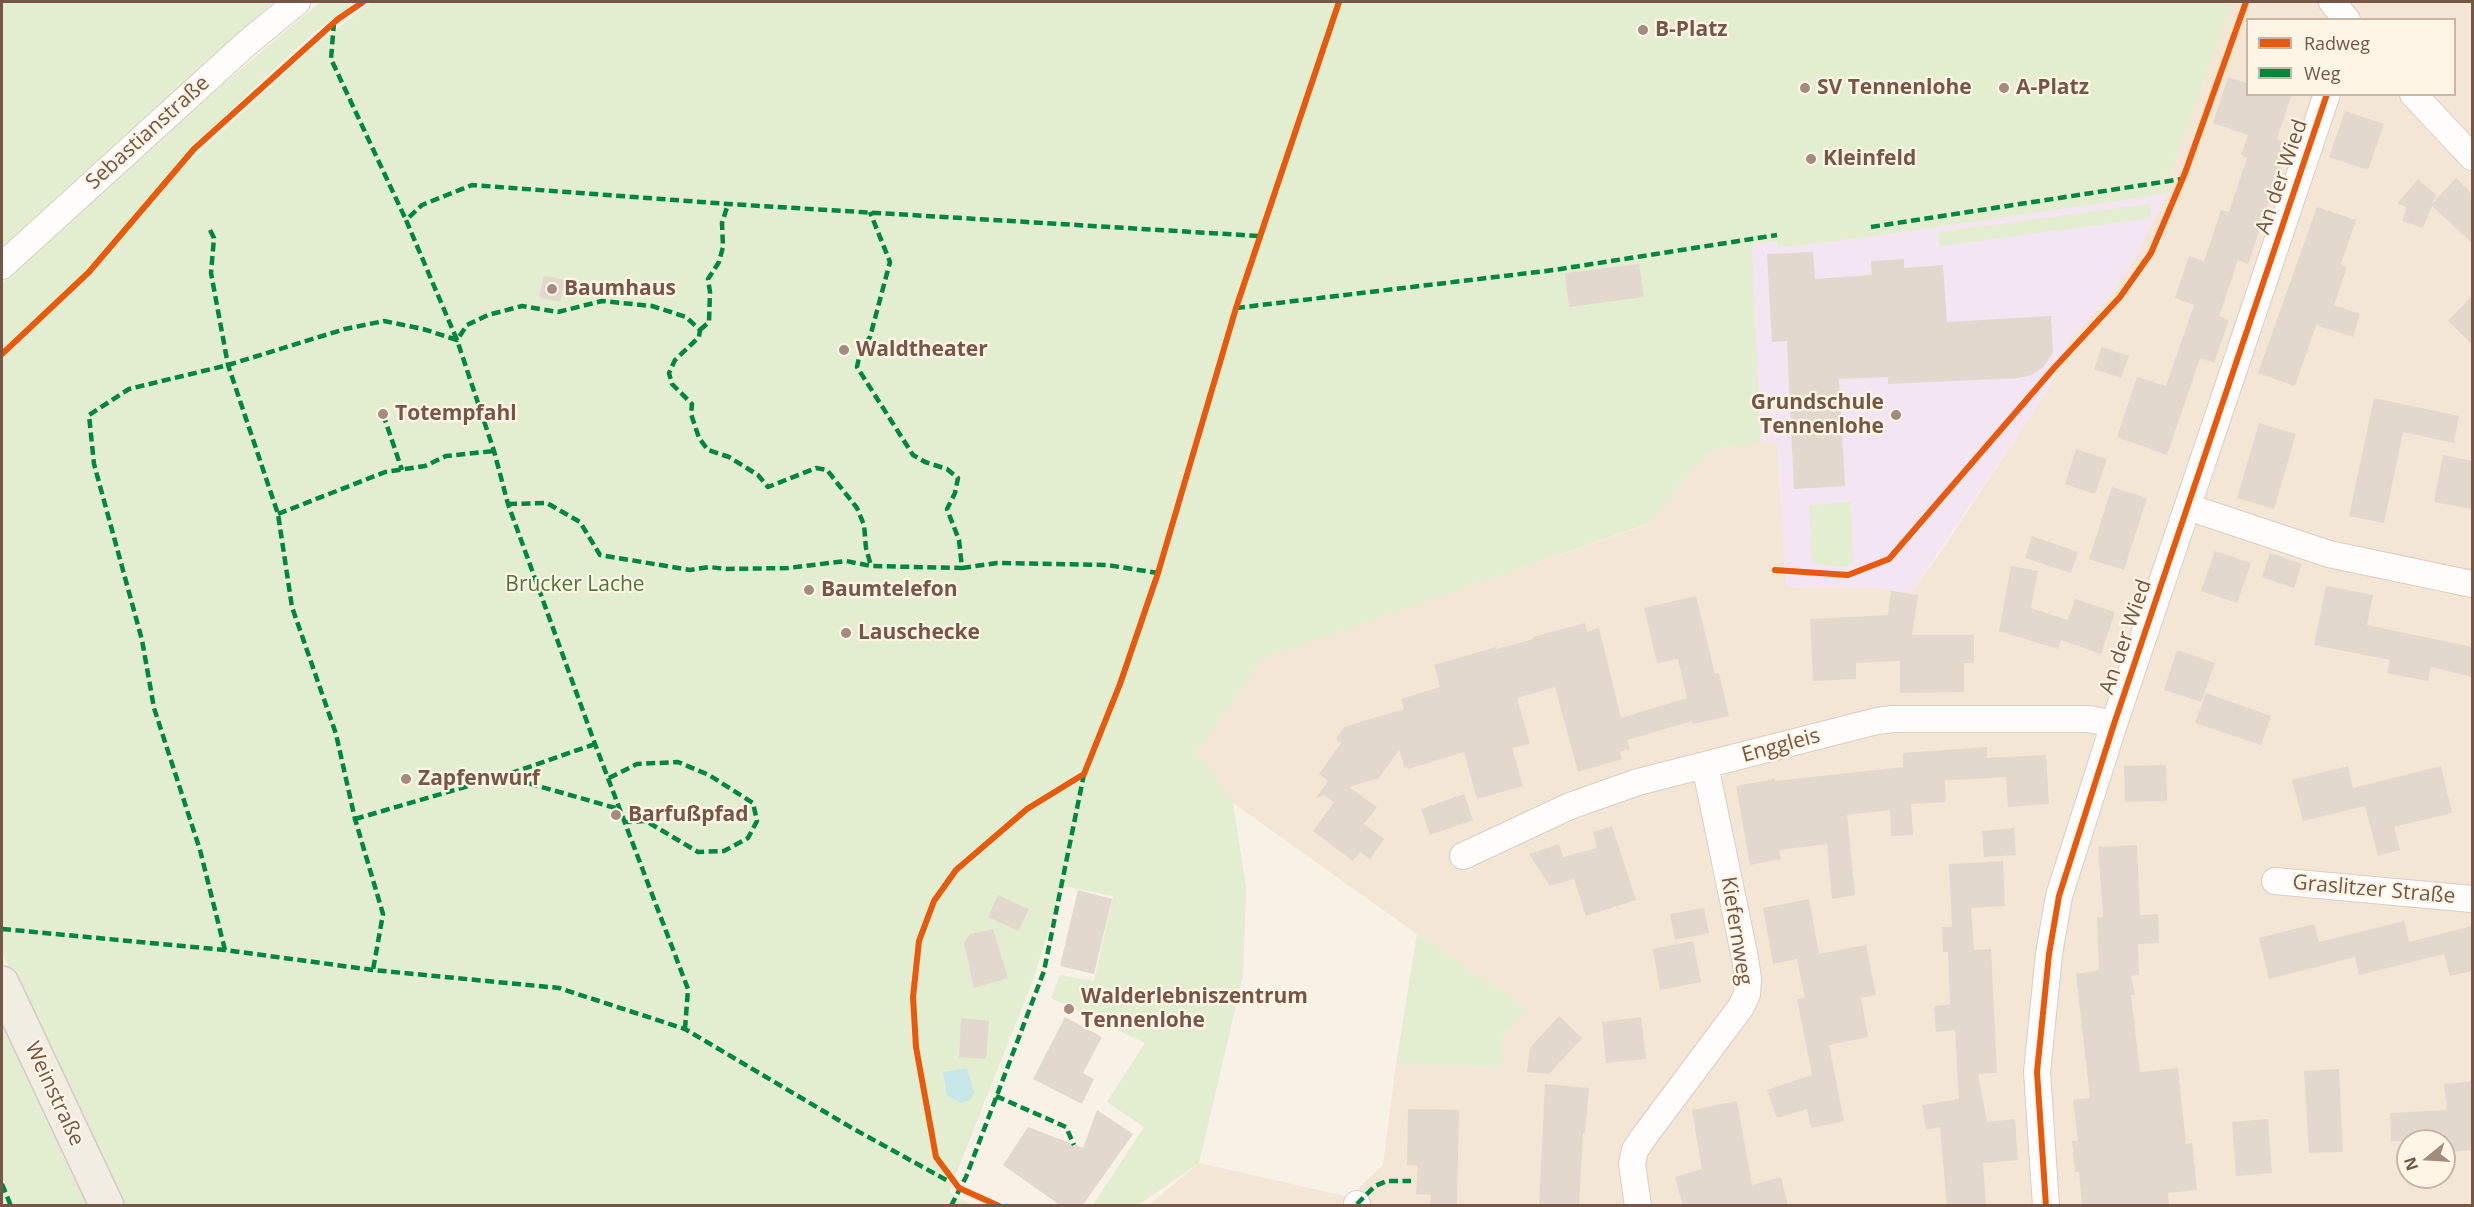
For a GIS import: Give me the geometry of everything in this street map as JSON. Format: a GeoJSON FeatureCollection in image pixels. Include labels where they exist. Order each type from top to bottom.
{"type":"FeatureCollection","features":[{"type":"Feature","properties":{"kind":"main road","name":"Weinstraße"},"geometry":{"type":"LineString","coordinates":[[2,983],[107,1206]]}},
{"type":"Feature","properties":{"kind":"street","name":"Sebastianstraße"},"geometry":{"type":"LineString","coordinates":[[2,266],[246,44],[297,2]]}},
{"type":"Feature","properties":{"kind":"street"},"geometry":{"type":"LineString","coordinates":[[2332,2],[2345,18]]}},
{"type":"Feature","properties":{"kind":"street","name":"An der Wied"},"geometry":{"type":"LineString","coordinates":[[2046,1206],[2037,1072],[2049,954],[2059,896],[2114,724],[2326,96]]}},
{"type":"Feature","properties":{"kind":"street"},"geometry":{"type":"LineString","coordinates":[[2415,96],[2472,157]]}},
{"type":"Feature","properties":{"kind":"street"},"geometry":{"type":"LineString","coordinates":[[2188,507],[2329,554],[2472,584]]}},
{"type":"Feature","properties":{"kind":"street","name":"Enggleis"},"geometry":{"type":"LineString","coordinates":[[1462,855],[1587,799],[1638,782],[1893,719],[2090,718],[2114,724]]}},
{"type":"Feature","properties":{"kind":"street","name":"Kiefernweg"},"geometry":{"type":"LineString","coordinates":[[1638,1206],[1632,1164],[1635,1150],[1742,1007],[1747,994],[1748,979],[1745,958],[1706,765]]}},
{"type":"Feature","properties":{"kind":"street","name":"Graslitzer Straße"},"geometry":{"type":"LineString","coordinates":[[2275,881],[2472,899]]}},
{"type":"Feature","properties":{"kind":"shaded area"},"geometry":{"type":"Polygon","coordinates":[[[2232,2],[2472,2],[2472,1205],[1148,1206],[1199,1163],[1349,1197],[1383,1165],[1396,1064],[1501,1067],[1504,1034],[1526,1008],[1417,934],[1233,803],[1196,752],[1262,658],[1646,525],[1711,450],[1761,443],[1777,442],[1786,587],[1876,588],[1911,593],[2049,388],[2068,342],[2108,298],[2138,254],[2167,194],[2162,175],[2170,175],[2232,2]]]}},
{"type":"Feature","properties":{"kind":"shaded area","name":"Grundschule Tennenlohe"},"geometry":{"type":"Polygon","coordinates":[[[2167,194],[2138,254],[2108,298],[2068,342],[2049,388],[1911,593],[1876,588],[1786,587],[1777,442],[1761,443],[1752,244],[1777,241],[1779,248],[2167,194]]]}},
{"type":"Feature","properties":{"kind":"green space"},"geometry":{"type":"Polygon","coordinates":[[[2,2],[273,2],[2,248],[2,2]]]}},
{"type":"Feature","properties":{"kind":"green space","name":"Brucker Lache"},"geometry":{"type":"Polygon","coordinates":[[[320,2],[355,2],[311,35],[236,105],[166,177],[149,199],[306,54],[371,2],[2232,2],[2170,175],[2162,175],[2167,194],[1778,248],[1777,241],[1752,244],[1761,443],[1711,450],[1647,524],[1262,659],[1197,752],[1233,803],[1246,887],[1243,976],[1199,1163],[1138,1205],[1093,1205],[1144,1127],[1107,1102],[1145,1043],[1051,998],[1060,975],[1094,981],[1113,896],[1062,886],[1034,977],[949,1192],[972,1205],[122,1205],[2,952],[2,284],[214,92],[320,2]]]}},
{"type":"Feature","properties":{"kind":"green space"},"geometry":{"type":"Polygon","coordinates":[[[2150,204],[2152,218],[1940,246],[1938,232],[2150,204]]]}},
{"type":"Feature","properties":{"kind":"green space"},"geometry":{"type":"Polygon","coordinates":[[[1851,502],[1853,563],[1845,567],[1812,563],[1809,505],[1851,502]]]}},
{"type":"Feature","properties":{"kind":"green space"},"geometry":{"type":"Polygon","coordinates":[[[1417,934],[1527,1008],[1504,1034],[1501,1067],[1396,1064],[1417,934]]]}},
{"type":"Feature","properties":{"kind":"green space"},"geometry":{"type":"Polygon","coordinates":[[[2,1012],[93,1205],[2,1205],[2,1012]]]}},
{"type":"Feature","properties":{"kind":"water"},"geometry":{"type":"Polygon","coordinates":[[[967,1068],[974,1093],[970,1100],[961,1103],[947,1096],[943,1072],[967,1068]]]}},
{"type":"Feature","properties":{"kind":"building"},"geometry":{"type":"Polygon","coordinates":[[[2228,77],[2246,83],[2246,96],[2291,96],[2277,139],[2289,144],[2248,264],[2238,260],[2219,316],[2229,320],[2214,363],[2200,358],[2167,455],[2117,437],[2137,377],[2166,386],[2194,305],[2175,298],[2189,256],[2204,261],[2221,210],[2229,212],[2247,158],[2241,155],[2248,135],[2213,123],[2228,77]]]}},
{"type":"Feature","properties":{"kind":"building"},"geometry":{"type":"Polygon","coordinates":[[[2345,111],[2384,124],[2368,170],[2329,157],[2345,111]]]}},
{"type":"Feature","properties":{"kind":"building"},"geometry":{"type":"Polygon","coordinates":[[[2456,178],[2472,194],[2472,243],[2432,206],[2423,228],[2402,221],[2407,207],[2397,204],[2418,179],[2436,195],[2432,204],[2456,178]]]}},
{"type":"Feature","properties":{"kind":"building"},"geometry":{"type":"Polygon","coordinates":[[[2317,207],[2356,220],[2341,264],[2347,267],[2334,305],[2360,314],[2353,337],[2316,325],[2295,386],[2258,373],[2317,207]]]}},
{"type":"Feature","properties":{"kind":"building"},"geometry":{"type":"Polygon","coordinates":[[[1813,252],[1815,279],[1872,275],[1871,261],[1904,259],[1904,268],[1943,265],[1947,322],[2051,316],[2053,353],[2043,367],[2032,375],[2019,378],[1888,384],[1888,377],[1839,379],[1845,486],[1794,489],[1787,341],[1772,342],[1767,254],[1813,252]]]}},
{"type":"Feature","properties":{"kind":"building"},"geometry":{"type":"Polygon","coordinates":[[[1639,264],[1644,297],[1569,307],[1565,273],[1639,264]]]}},
{"type":"Feature","properties":{"kind":"building","name":"Baumhaus"},"geometry":{"type":"Polygon","coordinates":[[[544,276],[565,280],[560,302],[539,297],[544,276]]]}},
{"type":"Feature","properties":{"kind":"building"},"geometry":{"type":"Polygon","coordinates":[[[2472,296],[2472,344],[2448,321],[2472,296]]]}},
{"type":"Feature","properties":{"kind":"building"},"geometry":{"type":"Polygon","coordinates":[[[2102,347],[2129,356],[2121,378],[2094,369],[2102,347]]]}},
{"type":"Feature","properties":{"kind":"building"},"geometry":{"type":"Polygon","coordinates":[[[2374,398],[2459,416],[2454,443],[2403,432],[2384,523],[2349,516],[2374,398]]]}},
{"type":"Feature","properties":{"kind":"building"},"geometry":{"type":"Polygon","coordinates":[[[2259,423],[2296,434],[2274,509],[2237,498],[2259,423]]]}},
{"type":"Feature","properties":{"kind":"building"},"geometry":{"type":"Polygon","coordinates":[[[2076,449],[2107,459],[2095,494],[2065,484],[2076,449]]]}},
{"type":"Feature","properties":{"kind":"building"},"geometry":{"type":"Polygon","coordinates":[[[2443,455],[2472,461],[2472,509],[2434,502],[2443,455]]]}},
{"type":"Feature","properties":{"kind":"building"},"geometry":{"type":"Polygon","coordinates":[[[2112,487],[2147,498],[2124,570],[2089,559],[2112,487]]]}},
{"type":"Feature","properties":{"kind":"building"},"geometry":{"type":"Polygon","coordinates":[[[2032,536],[2078,552],[2071,573],[2025,558],[2032,536]]]}},
{"type":"Feature","properties":{"kind":"building"},"geometry":{"type":"Polygon","coordinates":[[[2215,551],[2251,563],[2237,603],[2201,591],[2215,551]]]}},
{"type":"Feature","properties":{"kind":"building"},"geometry":{"type":"Polygon","coordinates":[[[2270,553],[2302,564],[2294,588],[2262,577],[2270,553]]]}},
{"type":"Feature","properties":{"kind":"building"},"geometry":{"type":"Polygon","coordinates":[[[2011,566],[2038,571],[2031,608],[2068,620],[2075,599],[2115,612],[2101,654],[2061,640],[2058,649],[1999,631],[2011,566]]]}},
{"type":"Feature","properties":{"kind":"building"},"geometry":{"type":"Polygon","coordinates":[[[2326,586],[2373,595],[2367,625],[2472,647],[2472,677],[2431,667],[2428,681],[2387,673],[2390,660],[2314,645],[2326,586]]]}},
{"type":"Feature","properties":{"kind":"building"},"geometry":{"type":"Polygon","coordinates":[[[1891,591],[1918,595],[1912,635],[1974,635],[1974,663],[1964,663],[1964,692],[1900,693],[1900,661],[1856,663],[1856,679],[1813,681],[1810,619],[1888,615],[1891,591]]]}},
{"type":"Feature","properties":{"kind":"building"},"geometry":{"type":"Polygon","coordinates":[[[1696,596],[1715,674],[1719,673],[1729,716],[1693,724],[1692,721],[1627,740],[1630,749],[1620,752],[1622,759],[1578,772],[1555,687],[1517,698],[1530,744],[1512,748],[1523,786],[1477,799],[1464,752],[1408,769],[1406,766],[1405,768],[1399,750],[1379,778],[1349,787],[1377,807],[1364,824],[1384,839],[1370,859],[1360,852],[1353,861],[1313,831],[1334,802],[1324,795],[1316,798],[1328,781],[1319,774],[1341,743],[1336,739],[1344,727],[1404,709],[1401,699],[1440,687],[1434,665],[1585,623],[1587,632],[1599,628],[1621,718],[1687,698],[1678,659],[1657,663],[1644,608],[1696,596]]]}},
{"type":"Feature","properties":{"kind":"building"},"geometry":{"type":"Polygon","coordinates":[[[2177,650],[2215,663],[2201,702],[2164,690],[2177,650]]]}},
{"type":"Feature","properties":{"kind":"building"},"geometry":{"type":"Polygon","coordinates":[[[2206,693],[2271,716],[2261,745],[2195,723],[2206,693]]]}},
{"type":"Feature","properties":{"kind":"building"},"geometry":{"type":"Polygon","coordinates":[[[1987,747],[1987,758],[2046,755],[2049,804],[2008,807],[2006,777],[1945,780],[1946,802],[1911,804],[1913,835],[1891,836],[1890,810],[1847,815],[1855,895],[1832,899],[1827,844],[1779,850],[1781,859],[1750,865],[1736,786],[1775,779],[1775,781],[1903,767],[1903,753],[1987,747]]]}},
{"type":"Feature","properties":{"kind":"building"},"geometry":{"type":"Polygon","coordinates":[[[2166,765],[2167,801],[2125,802],[2124,766],[2166,765]]]}},
{"type":"Feature","properties":{"kind":"building"},"geometry":{"type":"Polygon","coordinates":[[[2348,766],[2353,788],[2441,766],[2452,813],[2394,827],[2400,850],[2378,856],[2365,806],[2303,821],[2292,780],[2348,766]]]}},
{"type":"Feature","properties":{"kind":"building"},"geometry":{"type":"Polygon","coordinates":[[[1464,794],[1473,820],[1430,835],[1421,809],[1464,794]]]}},
{"type":"Feature","properties":{"kind":"building"},"geometry":{"type":"Polygon","coordinates":[[[1612,826],[1636,900],[1586,916],[1574,879],[1550,886],[1529,854],[1559,844],[1563,857],[1597,848],[1593,832],[1612,826]]]}},
{"type":"Feature","properties":{"kind":"building"},"geometry":{"type":"Polygon","coordinates":[[[2014,828],[2016,855],[1984,857],[1982,831],[2014,828]]]}},
{"type":"Feature","properties":{"kind":"building"},"geometry":{"type":"Polygon","coordinates":[[[2137,845],[2140,915],[2158,914],[2159,943],[2138,944],[2139,975],[2131,976],[2135,995],[2131,995],[2140,1072],[2178,1068],[2186,1144],[2192,1143],[2197,1190],[2168,1193],[2169,1206],[2082,1206],[2079,1172],[2075,1172],[2072,1141],[2078,1141],[2073,1100],[2090,1098],[2076,974],[2099,970],[2097,917],[2103,917],[2098,847],[2137,845]]]}},
{"type":"Feature","properties":{"kind":"building"},"geometry":{"type":"Polygon","coordinates":[[[2003,861],[2005,906],[1971,908],[1974,950],[1991,949],[1997,1073],[1978,1074],[1987,1122],[2015,1119],[2018,1160],[1983,1163],[1986,1204],[1947,1206],[1940,1127],[1926,1130],[1922,1105],[1959,1099],[1955,1030],[1936,1032],[1934,1006],[1950,1004],[1948,952],[1943,952],[1942,927],[1952,927],[1949,864],[2003,861]]]}},
{"type":"Feature","properties":{"kind":"building"},"geometry":{"type":"Polygon","coordinates":[[[1078,890],[1112,899],[1094,974],[1060,966],[1078,890]]]}},
{"type":"Feature","properties":{"kind":"building"},"geometry":{"type":"Polygon","coordinates":[[[998,895],[1029,909],[1018,931],[988,917],[998,895]]]}},
{"type":"Feature","properties":{"kind":"building"},"geometry":{"type":"Polygon","coordinates":[[[1809,899],[1819,954],[1866,945],[1876,995],[1861,998],[1868,1037],[1829,1045],[1844,1121],[1811,1128],[1807,1109],[1777,1118],[1767,1090],[1812,1075],[1797,999],[1805,998],[1797,959],[1773,964],[1763,908],[1809,899]]]}},
{"type":"Feature","properties":{"kind":"building"},"geometry":{"type":"Polygon","coordinates":[[[1704,908],[1709,933],[1675,940],[1670,914],[1704,908]]]}},
{"type":"Feature","properties":{"kind":"building"},"geometry":{"type":"Polygon","coordinates":[[[2404,921],[2409,942],[2472,926],[2472,971],[2450,976],[2444,954],[2359,975],[2355,957],[2269,979],[2259,938],[2314,924],[2319,942],[2404,921]]]}},
{"type":"Feature","properties":{"kind":"building"},"geometry":{"type":"Polygon","coordinates":[[[993,929],[1008,978],[974,988],[964,943],[970,934],[993,929]]]}},
{"type":"Feature","properties":{"kind":"building"},"geometry":{"type":"Polygon","coordinates":[[[1693,941],[1701,982],[1660,990],[1653,949],[1693,941]]]}},
{"type":"Feature","properties":{"kind":"building"},"geometry":{"type":"Polygon","coordinates":[[[1559,1016],[1582,1038],[1549,1074],[1527,1072],[1530,1048],[1559,1016]]]}},
{"type":"Feature","properties":{"kind":"building"},"geometry":{"type":"Polygon","coordinates":[[[1065,1017],[1102,1037],[1083,1073],[1094,1079],[1082,1104],[1033,1079],[1065,1017]]]}},
{"type":"Feature","properties":{"kind":"building"},"geometry":{"type":"Polygon","coordinates":[[[1641,1017],[1646,1059],[1606,1063],[1602,1022],[1641,1017]]]}},
{"type":"Feature","properties":{"kind":"building"},"geometry":{"type":"Polygon","coordinates":[[[961,1018],[989,1021],[986,1059],[959,1057],[961,1018]]]}},
{"type":"Feature","properties":{"kind":"building"},"geometry":{"type":"Polygon","coordinates":[[[2339,1069],[2343,1152],[2309,1153],[2304,1071],[2339,1069]]]}},
{"type":"Feature","properties":{"kind":"building"},"geometry":{"type":"Polygon","coordinates":[[[2472,1081],[2472,1150],[2456,1152],[2456,1129],[2396,1129],[2396,1141],[2391,1141],[2390,1113],[2447,1110],[2444,1084],[2472,1081]]]}},
{"type":"Feature","properties":{"kind":"building"},"geometry":{"type":"Polygon","coordinates":[[[1545,1084],[1589,1088],[1585,1133],[1583,1133],[1579,1206],[1539,1206],[1545,1084]]]}},
{"type":"Feature","properties":{"kind":"building"},"geometry":{"type":"Polygon","coordinates":[[[1737,1101],[1752,1185],[1781,1177],[1788,1206],[1683,1206],[1675,1177],[1702,1169],[1692,1110],[1737,1101]]]}},
{"type":"Feature","properties":{"kind":"building"},"geometry":{"type":"Polygon","coordinates":[[[1408,1109],[1459,1110],[1457,1206],[1430,1206],[1431,1195],[1416,1194],[1418,1166],[1407,1165],[1408,1109]]]}},
{"type":"Feature","properties":{"kind":"building"},"geometry":{"type":"Polygon","coordinates":[[[1097,1110],[1133,1134],[1082,1206],[1061,1206],[1003,1165],[1028,1127],[1083,1148],[1097,1110]]]}},
{"type":"Feature","properties":{"kind":"building"},"geometry":{"type":"Polygon","coordinates":[[[2268,1119],[2272,1173],[2236,1176],[2232,1122],[2268,1119]]]}},
{"type":"Feature","properties":{"kind":"marked path"},"geometry":{"type":"LineString","coordinates":[[334,22],[331,59],[406,220]]}},
{"type":"Feature","properties":{"kind":"marked path"},"geometry":{"type":"LineString","coordinates":[[1871,227],[2182,179]]}},
{"type":"Feature","properties":{"kind":"marked path"},"geometry":{"type":"LineString","coordinates":[[685,1029],[688,989],[595,744],[508,504],[494,451],[457,340],[406,220],[422,205],[472,185],[728,204],[1259,236]]}},
{"type":"Feature","properties":{"kind":"marked path"},"geometry":{"type":"LineString","coordinates":[[700,330],[709,322],[708,279],[719,262],[723,247],[722,223],[728,204]]}},
{"type":"Feature","properties":{"kind":"marked path"},"geometry":{"type":"LineString","coordinates":[[508,504],[547,503],[580,522],[600,555],[690,570],[709,567],[788,568],[846,561],[871,566],[962,568],[959,540],[947,509],[955,493],[958,478],[947,469],[925,462],[913,455],[857,367],[861,348],[870,337],[890,262],[870,212]]}},
{"type":"Feature","properties":{"kind":"marked path"},"geometry":{"type":"LineString","coordinates":[[210,230],[214,238],[211,273],[228,365],[278,514],[292,607],[336,734],[355,819],[383,914],[373,970]]}},
{"type":"Feature","properties":{"kind":"marked path"},"geometry":{"type":"LineString","coordinates":[[1236,308],[1554,270],[1777,235]]}},
{"type":"Feature","properties":{"kind":"marked path"},"geometry":{"type":"LineString","coordinates":[[225,950],[200,850],[154,708],[142,640],[94,464],[89,415],[129,389],[228,365],[345,329],[384,321],[423,329],[457,340],[467,325],[488,315],[522,306],[558,312],[602,301],[652,306],[686,317],[700,330],[699,337],[675,360],[669,373],[672,384],[692,404],[691,414],[699,438],[708,450],[729,457],[758,475],[768,487],[816,468],[827,470],[857,508],[864,525],[866,548],[871,566]]}},
{"type":"Feature","properties":{"kind":"marked path"},"geometry":{"type":"LineString","coordinates":[[383,414],[402,470]]}},
{"type":"Feature","properties":{"kind":"marked path"},"geometry":{"type":"LineString","coordinates":[[278,514],[385,472],[425,466],[446,456],[494,451]]}},
{"type":"Feature","properties":{"kind":"marked path"},"geometry":{"type":"LineString","coordinates":[[962,568],[997,563],[1107,565],[1158,573]]}},
{"type":"Feature","properties":{"kind":"marked path"},"geometry":{"type":"LineString","coordinates":[[355,819],[503,776],[595,744]]}},
{"type":"Feature","properties":{"kind":"marked path"},"geometry":{"type":"LineString","coordinates":[[609,778],[637,764],[678,762],[709,775],[753,803],[757,821],[748,838],[724,851],[698,852],[646,821],[624,822]]}},
{"type":"Feature","properties":{"kind":"marked path"},"geometry":{"type":"LineString","coordinates":[[951,1206],[966,1177],[1044,971],[1084,774]]}},
{"type":"Feature","properties":{"kind":"marked path"},"geometry":{"type":"LineString","coordinates":[[503,776],[619,809]]}},
{"type":"Feature","properties":{"kind":"marked path"},"geometry":{"type":"LineString","coordinates":[[2,929],[225,950],[373,970],[559,988],[685,1029],[852,1128],[950,1182]]}},
{"type":"Feature","properties":{"kind":"marked path"},"geometry":{"type":"LineString","coordinates":[[996,1096],[1066,1127],[1074,1145]]}},
{"type":"Feature","properties":{"kind":"marked path"},"geometry":{"type":"LineString","coordinates":[[1357,1204],[1375,1186],[1387,1181],[1411,1181]]}},
{"type":"Feature","properties":{"kind":"marked path"},"geometry":{"type":"LineString","coordinates":[[2,1184],[11,1206]]}},
{"type":"Feature","properties":{"kind":"cycle path"},"geometry":{"type":"LineString","coordinates":[[2,354],[89,272],[194,149],[338,19],[363,2]]}},
{"type":"Feature","properties":{"kind":"cycle path"},"geometry":{"type":"LineString","coordinates":[[999,1206],[959,1188],[936,1157],[916,1047],[913,997],[919,941],[934,901],[956,870],[1027,809],[1084,774],[1120,684],[1158,573],[1236,308],[1339,2]]}},
{"type":"Feature","properties":{"kind":"cycle path"},"geometry":{"type":"LineString","coordinates":[[1775,570],[1848,575],[1889,559],[2054,368],[2120,297],[2151,253],[2185,173],[2246,2]]}},
{"type":"Feature","properties":{"kind":"cycle path"},"geometry":{"type":"LineString","coordinates":[[2046,1206],[2037,1072],[2049,954],[2059,896],[2114,724],[2326,96]]}},
{"type":"Feature","properties":{"kind":"place","name":"B-Platz"},"geometry":{"type":"Point","coordinates":[1643,30]}},
{"type":"Feature","properties":{"kind":"place","name":"SV Tennenlohe"},"geometry":{"type":"Point","coordinates":[1805,88]}},
{"type":"Feature","properties":{"kind":"place","name":"A-Platz"},"geometry":{"type":"Point","coordinates":[2004,88]}},
{"type":"Feature","properties":{"kind":"place","name":"Kleinfeld"},"geometry":{"type":"Point","coordinates":[1811,159]}},
{"type":"Feature","properties":{"kind":"place","name":"Baumhaus"},"geometry":{"type":"Point","coordinates":[552,289]}},
{"type":"Feature","properties":{"kind":"place","name":"Waldtheater"},"geometry":{"type":"Point","coordinates":[844,350]}},
{"type":"Feature","properties":{"kind":"place","name":"Totempfahl"},"geometry":{"type":"Point","coordinates":[383,414]}},
{"type":"Feature","properties":{"kind":"place","name":"Grundschule Tennenlohe"},"geometry":{"type":"Point","coordinates":[1896,415]}},
{"type":"Feature","properties":{"kind":"place","name":"Baumtelefon"},"geometry":{"type":"Point","coordinates":[809,590]}},
{"type":"Feature","properties":{"kind":"place","name":"Lauschecke"},"geometry":{"type":"Point","coordinates":[846,633]}},
{"type":"Feature","properties":{"kind":"place","name":"Zapfenwurf"},"geometry":{"type":"Point","coordinates":[406,779]}},
{"type":"Feature","properties":{"kind":"place","name":"Barfußpfad"},"geometry":{"type":"Point","coordinates":[616,815]}},
{"type":"Feature","properties":{"kind":"place","name":"Walderlebniszentrum Tennenlohe"},"geometry":{"type":"Point","coordinates":[1069,1009]}}]}
